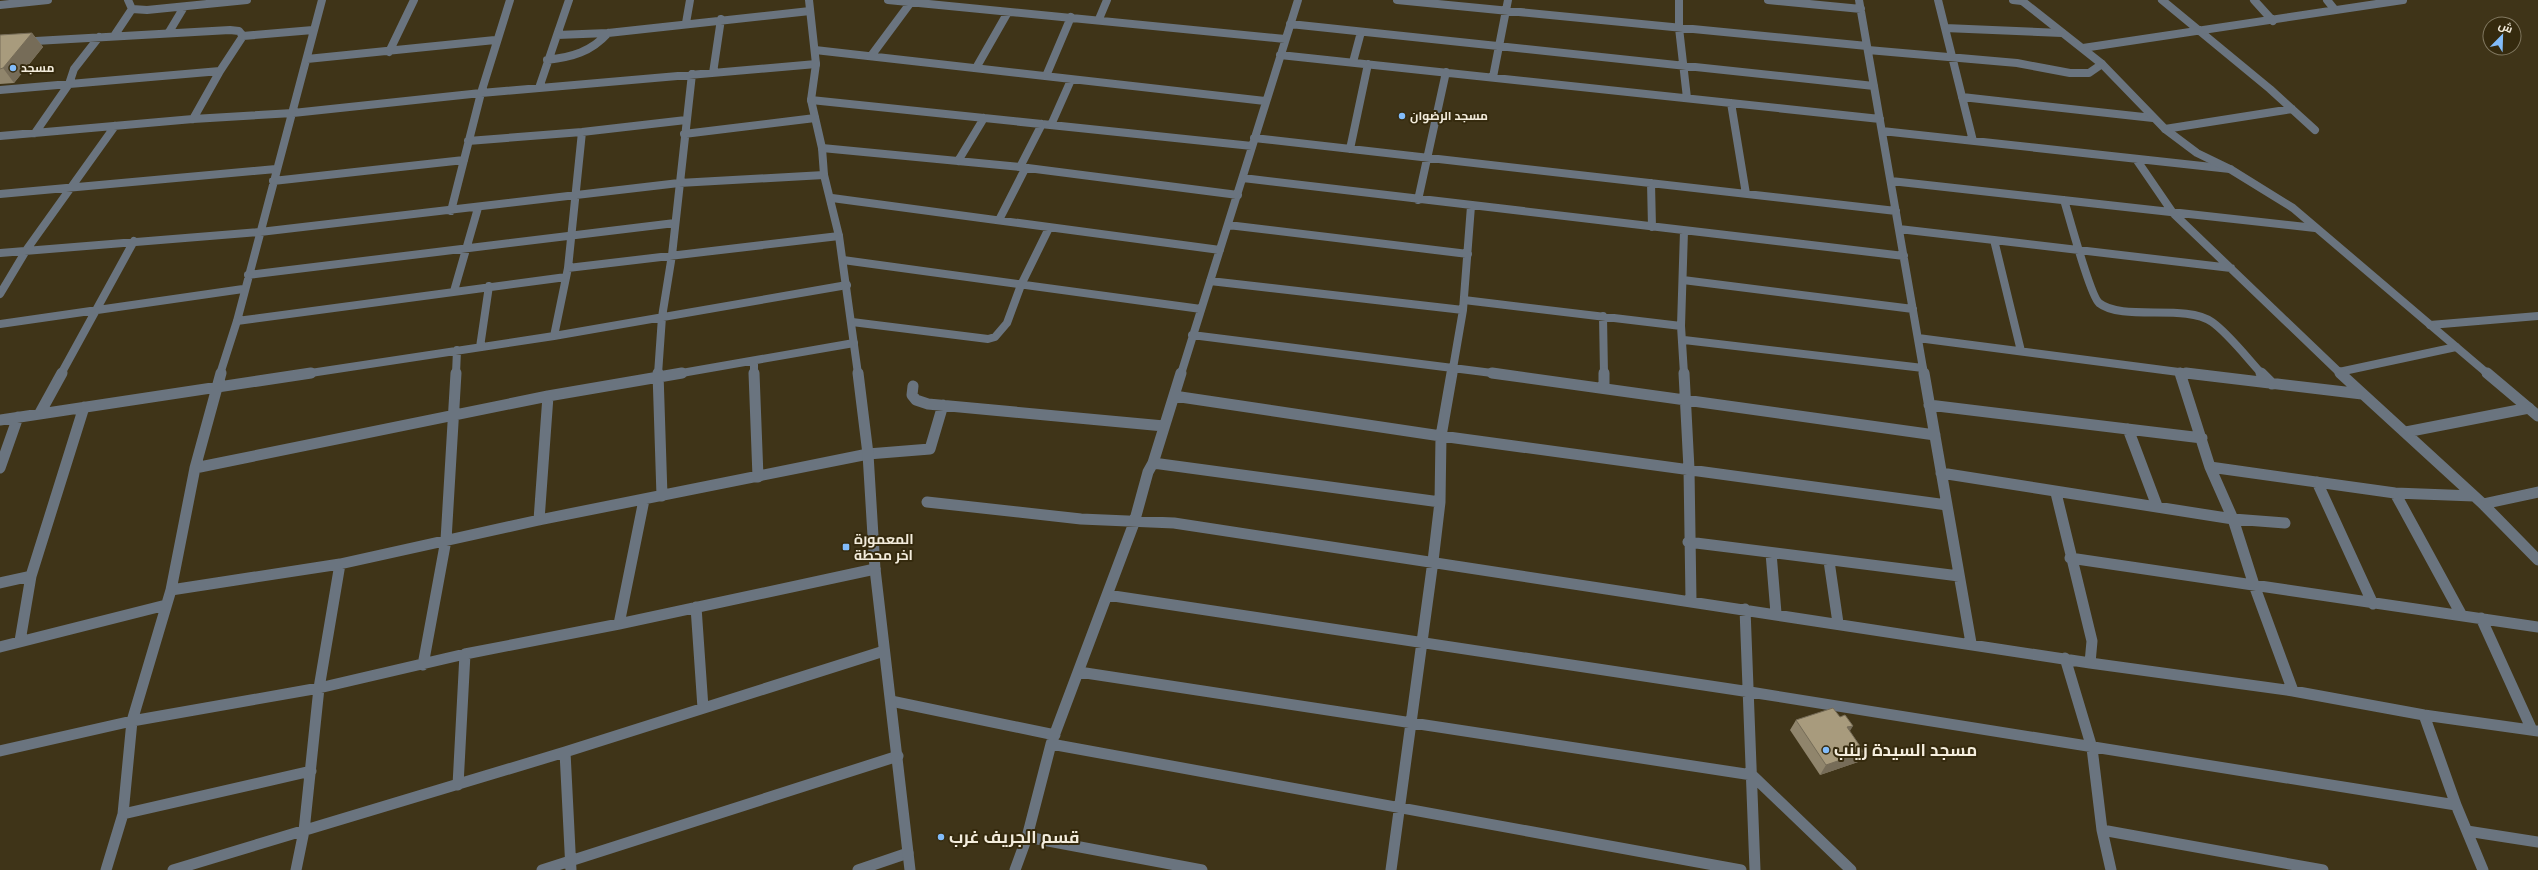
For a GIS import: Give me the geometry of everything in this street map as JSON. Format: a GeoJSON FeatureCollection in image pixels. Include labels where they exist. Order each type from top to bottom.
{"type":"FeatureCollection","features":[{"type":"Feature","properties":{"kind":"street"},"geometry":{"type":"LineString","coordinates":[[0,5],[48,0]]}},
{"type":"Feature","properties":{"kind":"street"},"geometry":{"type":"LineString","coordinates":[[128,0],[132,8]]}},
{"type":"Feature","properties":{"kind":"street"},"geometry":{"type":"LineString","coordinates":[[132,8],[184,7],[191,4],[247,0]]}},
{"type":"Feature","properties":{"kind":"street"},"geometry":{"type":"LineString","coordinates":[[106,870],[123,814],[132,721],[171,590],[195,468],[216,387],[237,321],[243,289],[260,232],[272,181],[293,113],[313,30],[322,0]]}},
{"type":"Feature","properties":{"kind":"street"},"geometry":{"type":"LineString","coordinates":[[389,52],[414,0]]}},
{"type":"Feature","properties":{"kind":"street"},"geometry":{"type":"LineString","coordinates":[[451,211],[481,93],[496,40],[510,0]]}},
{"type":"Feature","properties":{"kind":"street"},"geometry":{"type":"LineString","coordinates":[[539,88],[547,60],[569,0]]}},
{"type":"Feature","properties":{"kind":"street"},"geometry":{"type":"LineString","coordinates":[[686,23],[690,0]]}},
{"type":"Feature","properties":{"kind":"street"},"geometry":{"type":"LineString","coordinates":[[808,0],[816,64],[811,100],[822,148],[824,174],[832,198],[852,322],[868,454],[875,569],[898,756],[910,870]]}},
{"type":"Feature","properties":{"kind":"street"},"geometry":{"type":"LineString","coordinates":[[888,0],[933,2],[1008,12],[1099,19],[1285,39]]}},
{"type":"Feature","properties":{"kind":"street"},"geometry":{"type":"LineString","coordinates":[[1099,19],[1107,0]]}},
{"type":"Feature","properties":{"kind":"street"},"geometry":{"type":"LineString","coordinates":[[1015,870],[1027,837],[1053,740],[1134,523],[1148,472],[1153,463],[1192,335],[1238,195],[1265,101],[1298,0]]}},
{"type":"Feature","properties":{"kind":"street"},"geometry":{"type":"LineString","coordinates":[[1397,0],[1868,48],[1953,59],[2017,62],[2070,73],[2089,73],[2102,64]]}},
{"type":"Feature","properties":{"kind":"street"},"geometry":{"type":"LineString","coordinates":[[1493,77],[1508,0]]}},
{"type":"Feature","properties":{"kind":"street"},"geometry":{"type":"LineString","coordinates":[[1679,0],[1679,28],[1687,98]]}},
{"type":"Feature","properties":{"kind":"street"},"geometry":{"type":"LineString","coordinates":[[1768,0],[1860,4],[1971,644]]}},
{"type":"Feature","properties":{"kind":"street"},"geometry":{"type":"LineString","coordinates":[[1938,0],[1973,141]]}},
{"type":"Feature","properties":{"kind":"street"},"geometry":{"type":"LineString","coordinates":[[2013,0],[2022,0],[2083,48],[2102,64],[2152,118],[2197,153],[2230,169],[2293,208],[2538,416]]}},
{"type":"Feature","properties":{"kind":"street"},"geometry":{"type":"LineString","coordinates":[[2162,0],[2202,32],[2316,130]]}},
{"type":"Feature","properties":{"kind":"street"},"geometry":{"type":"LineString","coordinates":[[2254,0],[2273,21]]}},
{"type":"Feature","properties":{"kind":"street"},"geometry":{"type":"LineString","coordinates":[[2327,0],[2335,10]]}},
{"type":"Feature","properties":{"kind":"street"},"geometry":{"type":"LineString","coordinates":[[2083,48],[2202,32],[2403,0]]}},
{"type":"Feature","properties":{"kind":"street"},"geometry":{"type":"LineString","coordinates":[[871,56],[911,2]]}},
{"type":"Feature","properties":{"kind":"street"},"geometry":{"type":"LineString","coordinates":[[169,32],[184,7]]}},
{"type":"Feature","properties":{"kind":"street"},"geometry":{"type":"LineString","coordinates":[[114,36],[132,8]]}},
{"type":"Feature","properties":{"kind":"street"},"geometry":{"type":"LineString","coordinates":[[557,35],[608,33],[721,19],[810,11]]}},
{"type":"Feature","properties":{"kind":"street"},"geometry":{"type":"LineString","coordinates":[[976,68],[1008,12]]}},
{"type":"Feature","properties":{"kind":"street"},"geometry":{"type":"LineString","coordinates":[[1046,76],[1071,17]]}},
{"type":"Feature","properties":{"kind":"street"},"geometry":{"type":"LineString","coordinates":[[712,73],[721,19]]}},
{"type":"Feature","properties":{"kind":"street"},"geometry":{"type":"LineString","coordinates":[[1290,24],[1874,86]]}},
{"type":"Feature","properties":{"kind":"street"},"geometry":{"type":"LineString","coordinates":[[1945,28],[2062,33]]}},
{"type":"Feature","properties":{"kind":"street"},"geometry":{"type":"LineString","coordinates":[[0,43],[169,32],[230,30],[239,31],[243,36]]}},
{"type":"Feature","properties":{"kind":"street"},"geometry":{"type":"LineString","coordinates":[[243,36],[313,30]]}},
{"type":"Feature","properties":{"kind":"street"},"geometry":{"type":"LineString","coordinates":[[1353,62],[1362,32]]}},
{"type":"Feature","properties":{"kind":"street"},"geometry":{"type":"LineString","coordinates":[[547,60],[568,57],[597,47],[608,33]]}},
{"type":"Feature","properties":{"kind":"street"},"geometry":{"type":"LineString","coordinates":[[193,119],[220,71],[243,36]]}},
{"type":"Feature","properties":{"kind":"street"},"geometry":{"type":"LineString","coordinates":[[35,133],[69,84],[74,69],[99,37]]}},
{"type":"Feature","properties":{"kind":"street"},"geometry":{"type":"LineString","coordinates":[[307,59],[389,52],[496,40]]}},
{"type":"Feature","properties":{"kind":"street"},"geometry":{"type":"LineString","coordinates":[[815,50],[1265,101]]}},
{"type":"Feature","properties":{"kind":"street"},"geometry":{"type":"LineString","coordinates":[[1280,54],[1880,118]]}},
{"type":"Feature","properties":{"kind":"street"},"geometry":{"type":"LineString","coordinates":[[0,136],[193,119],[293,113],[481,93],[816,64]]}},
{"type":"Feature","properties":{"kind":"street"},"geometry":{"type":"LineString","coordinates":[[1350,149],[1368,64]]}},
{"type":"Feature","properties":{"kind":"street"},"geometry":{"type":"LineString","coordinates":[[0,90],[220,71]]}},
{"type":"Feature","properties":{"kind":"street"},"geometry":{"type":"LineString","coordinates":[[1418,200],[1425,158],[1446,72]]}},
{"type":"Feature","properties":{"kind":"street"},"geometry":{"type":"LineString","coordinates":[[662,496],[658,378],[662,317],[672,255],[684,134],[692,74]]}},
{"type":"Feature","properties":{"kind":"street"},"geometry":{"type":"LineString","coordinates":[[1051,125],[1071,80]]}},
{"type":"Feature","properties":{"kind":"street"},"geometry":{"type":"LineString","coordinates":[[1962,98],[2152,118]]}},
{"type":"Feature","properties":{"kind":"street"},"geometry":{"type":"LineString","coordinates":[[811,100],[1051,125],[1350,149],[1896,211]]}},
{"type":"Feature","properties":{"kind":"street"},"geometry":{"type":"LineString","coordinates":[[1731,103],[1746,194]]}},
{"type":"Feature","properties":{"kind":"street"},"geometry":{"type":"LineString","coordinates":[[2165,129],[2292,109]]}},
{"type":"Feature","properties":{"kind":"street"},"geometry":{"type":"LineString","coordinates":[[684,134],[815,118]]}},
{"type":"Feature","properties":{"kind":"street"},"geometry":{"type":"LineString","coordinates":[[958,161],[984,118]]}},
{"type":"Feature","properties":{"kind":"street"},"geometry":{"type":"LineString","coordinates":[[468,141],[582,132],[686,120]]}},
{"type":"Feature","properties":{"kind":"street"},"geometry":{"type":"LineString","coordinates":[[998,220],[1042,124]]}},
{"type":"Feature","properties":{"kind":"street"},"geometry":{"type":"LineString","coordinates":[[0,294],[27,249],[115,126]]}},
{"type":"Feature","properties":{"kind":"street"},"geometry":{"type":"LineString","coordinates":[[1882,131],[2230,169]]}},
{"type":"Feature","properties":{"kind":"street"},"geometry":{"type":"LineString","coordinates":[[554,336],[567,273],[582,132]]}},
{"type":"Feature","properties":{"kind":"street"},"geometry":{"type":"LineString","coordinates":[[822,148],[1022,168],[1238,195]]}},
{"type":"Feature","properties":{"kind":"street"},"geometry":{"type":"LineString","coordinates":[[2136,158],[2173,213],[2362,394],[2406,432],[2483,504],[2538,560]]}},
{"type":"Feature","properties":{"kind":"street"},"geometry":{"type":"LineString","coordinates":[[272,181],[464,160]]}},
{"type":"Feature","properties":{"kind":"street"},"geometry":{"type":"LineString","coordinates":[[0,194],[276,168]]}},
{"type":"Feature","properties":{"kind":"street"},"geometry":{"type":"LineString","coordinates":[[0,253],[27,249],[260,232],[478,208],[679,183],[824,174]]}},
{"type":"Feature","properties":{"kind":"street"},"geometry":{"type":"LineString","coordinates":[[1243,178],[1418,200],[1904,256]]}},
{"type":"Feature","properties":{"kind":"street"},"geometry":{"type":"LineString","coordinates":[[1891,181],[2315,228]]}},
{"type":"Feature","properties":{"kind":"street"},"geometry":{"type":"LineString","coordinates":[[1651,183],[1652,227]]}},
{"type":"Feature","properties":{"kind":"street"},"geometry":{"type":"LineString","coordinates":[[832,198],[1220,250]]}},
{"type":"Feature","properties":{"kind":"street"},"geometry":{"type":"LineString","coordinates":[[2064,200],[2078,250],[2098,302],[2110,309],[2191,315],[2211,321],[2272,384]]}},
{"type":"Feature","properties":{"kind":"street"},"geometry":{"type":"LineString","coordinates":[[1391,870],[1433,561],[1440,502],[1442,436],[1463,305],[1468,254],[1470,206]]}},
{"type":"Feature","properties":{"kind":"street"},"geometry":{"type":"LineString","coordinates":[[454,291],[468,248],[478,208]]}},
{"type":"Feature","properties":{"kind":"street"},"geometry":{"type":"LineString","coordinates":[[248,275],[675,223]]}},
{"type":"Feature","properties":{"kind":"street"},"geometry":{"type":"LineString","coordinates":[[1228,225],[1468,254]]}},
{"type":"Feature","properties":{"kind":"street"},"geometry":{"type":"LineString","coordinates":[[852,322],[988,339],[995,337],[1007,323],[1021,285],[1049,228]]}},
{"type":"Feature","properties":{"kind":"street"},"geometry":{"type":"LineString","coordinates":[[1899,229],[2230,268]]}},
{"type":"Feature","properties":{"kind":"street"},"geometry":{"type":"LineString","coordinates":[[1684,231],[1681,326],[1684,340],[1684,398],[1689,469],[1688,542],[1691,600]]}},
{"type":"Feature","properties":{"kind":"street"},"geometry":{"type":"LineString","coordinates":[[237,321],[490,286],[672,255],[839,236]]}},
{"type":"Feature","properties":{"kind":"street"},"geometry":{"type":"LineString","coordinates":[[1994,240],[2021,351]]}},
{"type":"Feature","properties":{"kind":"street"},"geometry":{"type":"LineString","coordinates":[[40,413],[134,241]]}},
{"type":"Feature","properties":{"kind":"street"},"geometry":{"type":"LineString","coordinates":[[843,260],[1201,309]]}},
{"type":"Feature","properties":{"kind":"street"},"geometry":{"type":"LineString","coordinates":[[1683,280],[1913,309]]}},
{"type":"Feature","properties":{"kind":"street"},"geometry":{"type":"LineString","coordinates":[[1210,281],[1463,305],[1603,316],[1681,326]]}},
{"type":"Feature","properties":{"kind":"street"},"geometry":{"type":"LineString","coordinates":[[0,420],[554,336],[847,285]]}},
{"type":"Feature","properties":{"kind":"street"},"geometry":{"type":"LineString","coordinates":[[480,347],[490,286]]}},
{"type":"Feature","properties":{"kind":"street"},"geometry":{"type":"LineString","coordinates":[[0,324],[243,289]]}},
{"type":"Feature","properties":{"kind":"street"},"geometry":{"type":"LineString","coordinates":[[1603,316],[1604,387]]}},
{"type":"Feature","properties":{"kind":"street"},"geometry":{"type":"LineString","coordinates":[[2430,325],[2538,316]]}},
{"type":"Feature","properties":{"kind":"street"},"geometry":{"type":"LineString","coordinates":[[1192,335],[1604,387],[1935,435]]}},
{"type":"Feature","properties":{"kind":"street"},"geometry":{"type":"LineString","coordinates":[[1918,338],[2272,384],[2362,394]]}},
{"type":"Feature","properties":{"kind":"street"},"geometry":{"type":"LineString","coordinates":[[1684,340],[1923,368]]}},
{"type":"Feature","properties":{"kind":"street"},"geometry":{"type":"LineString","coordinates":[[195,468],[548,396],[754,362],[854,343]]}},
{"type":"Feature","properties":{"kind":"street"},"geometry":{"type":"LineString","coordinates":[[2339,372],[2456,347]]}},
{"type":"Feature","properties":{"kind":"street"},"geometry":{"type":"LineString","coordinates":[[423,665],[446,540],[457,350]]}},
{"type":"Feature","properties":{"kind":"street"},"geometry":{"type":"LineString","coordinates":[[754,362],[758,477]]}},
{"type":"Feature","properties":{"kind":"street"},"geometry":{"type":"LineString","coordinates":[[2180,372],[2210,467],[2233,518],[2254,585],[2293,691]]}},
{"type":"Feature","properties":{"kind":"street"},"geometry":{"type":"LineString","coordinates":[[913,386],[912,394],[916,400],[928,404],[1164,426]]}},
{"type":"Feature","properties":{"kind":"street"},"geometry":{"type":"LineString","coordinates":[[539,520],[548,396]]}},
{"type":"Feature","properties":{"kind":"street"},"geometry":{"type":"LineString","coordinates":[[1174,396],[1442,436],[1947,505]]}},
{"type":"Feature","properties":{"kind":"street"},"geometry":{"type":"LineString","coordinates":[[171,590],[340,564],[539,520],[868,454],[930,449],[943,405]]}},
{"type":"Feature","properties":{"kind":"street"},"geometry":{"type":"LineString","coordinates":[[1929,405],[2202,438]]}},
{"type":"Feature","properties":{"kind":"street"},"geometry":{"type":"LineString","coordinates":[[20,641],[31,576],[84,407]]}},
{"type":"Feature","properties":{"kind":"street"},"geometry":{"type":"LineString","coordinates":[[2406,432],[2529,408]]}},
{"type":"Feature","properties":{"kind":"street"},"geometry":{"type":"LineString","coordinates":[[0,468],[18,417]]}},
{"type":"Feature","properties":{"kind":"street"},"geometry":{"type":"LineString","coordinates":[[2128,429],[2157,506]]}},
{"type":"Feature","properties":{"kind":"street"},"geometry":{"type":"LineString","coordinates":[[1153,463],[1440,502]]}},
{"type":"Feature","properties":{"kind":"street"},"geometry":{"type":"LineString","coordinates":[[2210,467],[2395,493],[2474,496]]}},
{"type":"Feature","properties":{"kind":"street"},"geometry":{"type":"LineString","coordinates":[[1941,473],[2056,493],[2157,506],[2233,518],[2285,523]]}},
{"type":"Feature","properties":{"kind":"street"},"geometry":{"type":"LineString","coordinates":[[2317,482],[2373,604]]}},
{"type":"Feature","properties":{"kind":"street"},"geometry":{"type":"LineString","coordinates":[[2483,504],[2538,492]]}},
{"type":"Feature","properties":{"kind":"street"},"geometry":{"type":"LineString","coordinates":[[2056,493],[2070,558],[2092,641],[2090,662]]}},
{"type":"Feature","properties":{"kind":"street"},"geometry":{"type":"LineString","coordinates":[[2395,493],[2461,614]]}},
{"type":"Feature","properties":{"kind":"street"},"geometry":{"type":"LineString","coordinates":[[619,624],[644,500]]}},
{"type":"Feature","properties":{"kind":"street"},"geometry":{"type":"LineString","coordinates":[[928,502],[1134,523],[1174,523],[1691,600],[2090,662],[2293,691],[2424,714],[2535,731]]}},
{"type":"Feature","properties":{"kind":"street"},"geometry":{"type":"LineString","coordinates":[[1688,542],[1829,561],[1959,576]]}},
{"type":"Feature","properties":{"kind":"street"},"geometry":{"type":"LineString","coordinates":[[1771,553],[1776,613]]}},
{"type":"Feature","properties":{"kind":"street"},"geometry":{"type":"LineString","coordinates":[[2070,558],[2373,604],[2461,614],[2538,627]]}},
{"type":"Feature","properties":{"kind":"street"},"geometry":{"type":"LineString","coordinates":[[1829,561],[1838,623]]}},
{"type":"Feature","properties":{"kind":"street"},"geometry":{"type":"LineString","coordinates":[[296,870],[304,831],[318,688],[340,564]]}},
{"type":"Feature","properties":{"kind":"street"},"geometry":{"type":"LineString","coordinates":[[0,751],[132,721],[318,688],[423,665],[465,654],[619,624],[875,569]]}},
{"type":"Feature","properties":{"kind":"street"},"geometry":{"type":"LineString","coordinates":[[0,583],[31,576]]}},
{"type":"Feature","properties":{"kind":"street"},"geometry":{"type":"LineString","coordinates":[[1107,595],[1750,692],[2092,748],[2456,805]]}},
{"type":"Feature","properties":{"kind":"street"},"geometry":{"type":"LineString","coordinates":[[0,647],[166,605]]}},
{"type":"Feature","properties":{"kind":"street"},"geometry":{"type":"LineString","coordinates":[[696,607],[703,708]]}},
{"type":"Feature","properties":{"kind":"street"},"geometry":{"type":"LineString","coordinates":[[1745,609],[1750,692],[1755,870]]}},
{"type":"Feature","properties":{"kind":"street"},"geometry":{"type":"LineString","coordinates":[[2481,618],[2535,731]]}},
{"type":"Feature","properties":{"kind":"street"},"geometry":{"type":"LineString","coordinates":[[173,870],[458,785],[884,651]]}},
{"type":"Feature","properties":{"kind":"street"},"geometry":{"type":"LineString","coordinates":[[458,785],[465,654]]}},
{"type":"Feature","properties":{"kind":"street"},"geometry":{"type":"LineString","coordinates":[[2065,658],[2092,748],[2102,830],[2111,870]]}},
{"type":"Feature","properties":{"kind":"street"},"geometry":{"type":"LineString","coordinates":[[1078,672],[1752,775],[1851,870]]}},
{"type":"Feature","properties":{"kind":"street"},"geometry":{"type":"LineString","coordinates":[[891,701],[1053,740],[1741,870]]}},
{"type":"Feature","properties":{"kind":"street"},"geometry":{"type":"LineString","coordinates":[[2424,714],[2456,805],[2482,870]]}},
{"type":"Feature","properties":{"kind":"street"},"geometry":{"type":"LineString","coordinates":[[565,752],[571,865]]}},
{"type":"Feature","properties":{"kind":"street"},"geometry":{"type":"LineString","coordinates":[[542,870],[571,865],[898,756]]}},
{"type":"Feature","properties":{"kind":"street"},"geometry":{"type":"LineString","coordinates":[[123,814],[311,771]]}},
{"type":"Feature","properties":{"kind":"street"},"geometry":{"type":"LineString","coordinates":[[2102,830],[2323,870]]}},
{"type":"Feature","properties":{"kind":"street"},"geometry":{"type":"LineString","coordinates":[[2467,831],[2538,842]]}},
{"type":"Feature","properties":{"kind":"street"},"geometry":{"type":"LineString","coordinates":[[1027,837],[1202,870]]}},
{"type":"Feature","properties":{"kind":"street"},"geometry":{"type":"LineString","coordinates":[[858,870],[908,853]]}},
{"type":"Feature","properties":{"kind":"building"},"geometry":{"type":"Polygon","coordinates":[[[32,33],[3,68],[0,69],[0,35],[32,33]]]}},
{"type":"Feature","properties":{"kind":"building","name":"مسجد السيدة زينب"},"geometry":{"type":"Polygon","coordinates":[[[1833,708],[1840,717],[1845,715],[1853,726],[1847,727],[1864,752],[1826,765],[1796,720],[1833,708]]]}},
{"type":"Feature","properties":{"kind":"place","name":"مسجد"},"geometry":{"type":"Point","coordinates":[13,68]}},
{"type":"Feature","properties":{"kind":"place","name":"مسجد الرضوان"},"geometry":{"type":"Point","coordinates":[1402,116]}},
{"type":"Feature","properties":{"kind":"place","name":"المعمورة اخر محطة"},"geometry":{"type":"Point","coordinates":[846,547]}},
{"type":"Feature","properties":{"kind":"place","name":"مسجد السيدة زينب"},"geometry":{"type":"Point","coordinates":[1826,750]}},
{"type":"Feature","properties":{"kind":"place","name":"قسم الجريف غرب"},"geometry":{"type":"Point","coordinates":[941,837]}}]}
